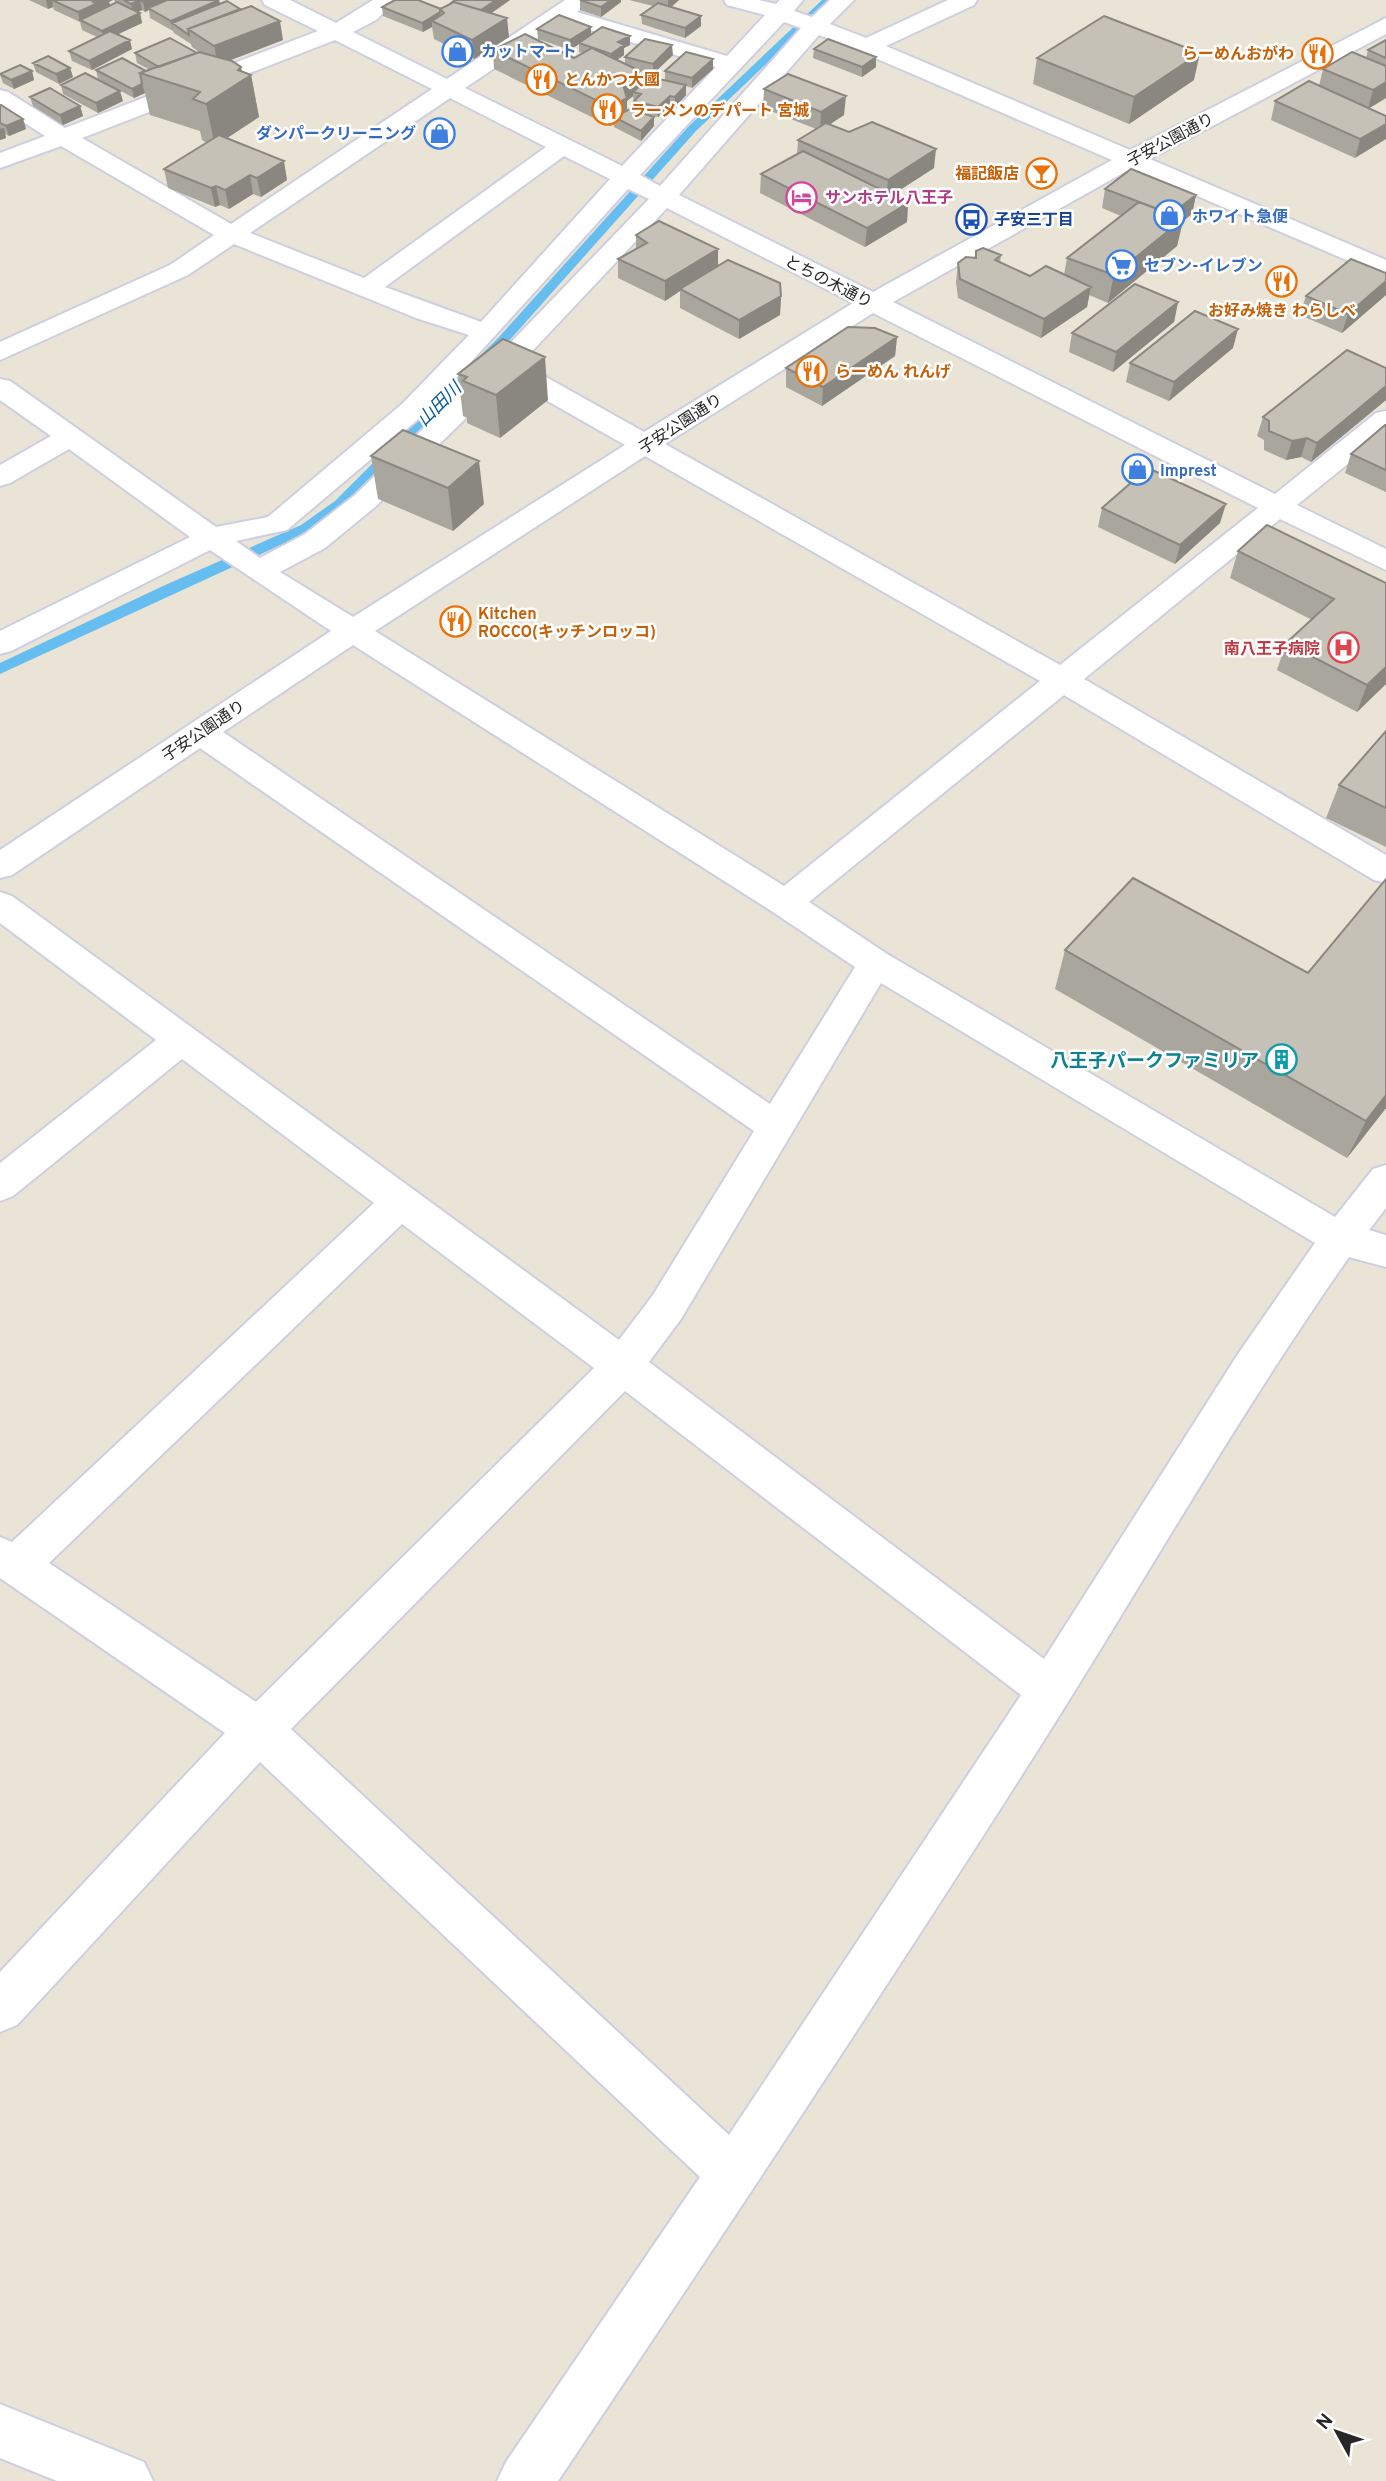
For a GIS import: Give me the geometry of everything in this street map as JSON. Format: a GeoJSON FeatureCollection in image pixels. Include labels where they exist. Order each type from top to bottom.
{"type":"FeatureCollection","features":[{"type":"Feature","properties":{"kind":"street","name":"とちの木通り"},"geometry":{"type":"LineString","coordinates":[[273,0],[1386,561]]}},
{"type":"Feature","properties":{"kind":"street"},"geometry":{"type":"LineString","coordinates":[[0,161],[336,32],[368,15],[386,0]]}},
{"type":"Feature","properties":{"kind":"street"},"geometry":{"type":"LineString","coordinates":[[0,352],[179,270],[580,0]]}},
{"type":"Feature","properties":{"kind":"street"},"geometry":{"type":"LineString","coordinates":[[735,0],[785,9],[812,25],[867,46],[1386,268]]}},
{"type":"Feature","properties":{"kind":"street"},"geometry":{"type":"LineString","coordinates":[[254,568],[315,541],[365,501],[504,365],[662,196],[812,25],[843,0]]}},
{"type":"Feature","properties":{"kind":"street"},"geometry":{"type":"LineString","coordinates":[[867,46],[966,0]]}},
{"type":"Feature","properties":{"kind":"street"},"geometry":{"type":"LineString","coordinates":[[0,644],[218,542],[277,524],[314,495],[412,410],[629,180],[731,64],[785,9]]}},
{"type":"Feature","properties":{"kind":"street"},"geometry":{"type":"LineString","coordinates":[[561,15],[731,64]]}},
{"type":"Feature","properties":{"kind":"street","name":"子安公園通り"},"geometry":{"type":"LineString","coordinates":[[0,866],[354,631],[871,302],[1131,159],[1386,25]]}},
{"type":"Feature","properties":{"kind":"street"},"geometry":{"type":"LineString","coordinates":[[0,97],[63,137],[230,234],[425,312],[486,332]]}},
{"type":"Feature","properties":{"kind":"street"},"geometry":{"type":"LineString","coordinates":[[367,288],[562,146]]}},
{"type":"Feature","properties":{"kind":"street"},"geometry":{"type":"LineString","coordinates":[[504,365],[1060,678],[1386,871]]}},
{"type":"Feature","properties":{"kind":"street"},"geometry":{"type":"LineString","coordinates":[[0,387],[254,568],[876,963],[1339,1238],[1386,1251]]}},
{"type":"Feature","properties":{"kind":"street"},"geometry":{"type":"LineString","coordinates":[[785,903],[1060,678],[1386,419]]}},
{"type":"Feature","properties":{"kind":"street"},"geometry":{"type":"LineString","coordinates":[[0,477],[70,437]]}},
{"type":"Feature","properties":{"kind":"street"},"geometry":{"type":"LineString","coordinates":[[200,732],[776,1127]]}},
{"type":"Feature","properties":{"kind":"street"},"geometry":{"type":"LineString","coordinates":[[0,905],[622,1366],[1050,1690]]}},
{"type":"Feature","properties":{"kind":"street"},"geometry":{"type":"LineString","coordinates":[[0,2008],[259,1730],[622,1366],[667,1307],[876,963]]}},
{"type":"Feature","properties":{"kind":"street"},"geometry":{"type":"LineString","coordinates":[[0,1185],[181,1040]]}},
{"type":"Feature","properties":{"kind":"street"},"geometry":{"type":"LineString","coordinates":[[525,2481],[734,2174],[1050,1690],[1269,1340],[1339,1238],[1386,1180]]}},
{"type":"Feature","properties":{"kind":"street"},"geometry":{"type":"LineString","coordinates":[[400,1202],[9,1561],[259,1730],[734,2174]]}},
{"type":"Feature","properties":{"kind":"street"},"geometry":{"type":"LineString","coordinates":[[0,2431],[125,2481]]}},
{"type":"Feature","properties":{"kind":"building"},"geometry":{"type":"Polygon","coordinates":[[[52,0],[98,0],[93,2],[96,4],[78,12],[52,0]]]}},
{"type":"Feature","properties":{"kind":"building"},"geometry":{"type":"Polygon","coordinates":[[[124,0],[140,0],[131,4],[124,0]]]}},
{"type":"Feature","properties":{"kind":"building"},"geometry":{"type":"Polygon","coordinates":[[[167,0],[219,0],[171,21],[148,8],[167,0]]]}},
{"type":"Feature","properties":{"kind":"building"},"geometry":{"type":"Polygon","coordinates":[[[395,0],[418,0],[441,9],[422,23],[382,7],[395,0]]]}},
{"type":"Feature","properties":{"kind":"building"},"geometry":{"type":"Polygon","coordinates":[[[455,0],[496,0],[481,10],[454,2],[447,6],[455,0]]]}},
{"type":"Feature","properties":{"kind":"building"},"geometry":{"type":"Polygon","coordinates":[[[580,0],[611,0],[601,7],[580,0]]]}},
{"type":"Feature","properties":{"kind":"building"},"geometry":{"type":"Polygon","coordinates":[[[227,1],[240,9],[188,29],[189,35],[172,23],[227,1]]]}},
{"type":"Feature","properties":{"kind":"building"},"geometry":{"type":"Polygon","coordinates":[[[117,2],[140,13],[102,31],[80,20],[117,2]]]}},
{"type":"Feature","properties":{"kind":"building"},"geometry":{"type":"Polygon","coordinates":[[[454,2],[507,18],[472,40],[432,21],[444,13],[440,9],[454,2]]]}},
{"type":"Feature","properties":{"kind":"building"},"geometry":{"type":"Polygon","coordinates":[[[658,3],[701,16],[685,28],[641,15],[658,3]]]}},
{"type":"Feature","properties":{"kind":"building"},"geometry":{"type":"Polygon","coordinates":[[[251,6],[280,21],[214,46],[188,29],[251,6]]]}},
{"type":"Feature","properties":{"kind":"building"},"geometry":{"type":"Polygon","coordinates":[[[559,15],[591,27],[570,40],[537,29],[559,15]]]}},
{"type":"Feature","properties":{"kind":"building"},"geometry":{"type":"Polygon","coordinates":[[[1104,16],[1200,53],[1134,97],[1037,58],[1104,16]]]}},
{"type":"Feature","properties":{"kind":"building"},"geometry":{"type":"Polygon","coordinates":[[[602,27],[630,36],[618,42],[624,45],[611,54],[579,43],[602,27]]]}},
{"type":"Feature","properties":{"kind":"building"},"geometry":{"type":"Polygon","coordinates":[[[110,31],[130,40],[89,61],[69,51],[110,31]]]}},
{"type":"Feature","properties":{"kind":"building"},"geometry":{"type":"Polygon","coordinates":[[[525,34],[574,58],[592,48],[640,71],[623,85],[627,98],[610,107],[493,50],[525,34]]]}},
{"type":"Feature","properties":{"kind":"building"},"geometry":{"type":"Polygon","coordinates":[[[170,38],[197,53],[159,67],[135,53],[170,38]]]}},
{"type":"Feature","properties":{"kind":"building"},"geometry":{"type":"Polygon","coordinates":[[[645,39],[672,45],[653,64],[625,57],[645,39]]]}},
{"type":"Feature","properties":{"kind":"building"},"geometry":{"type":"Polygon","coordinates":[[[828,39],[876,57],[862,67],[814,49],[828,39]]]}},
{"type":"Feature","properties":{"kind":"building"},"geometry":{"type":"Polygon","coordinates":[[[1386,40],[1386,58],[1368,50],[1386,40]]]}},
{"type":"Feature","properties":{"kind":"building"},"geometry":{"type":"Polygon","coordinates":[[[199,52],[232,61],[241,67],[238,70],[251,75],[206,104],[193,99],[200,92],[140,73],[199,52]]]}},
{"type":"Feature","properties":{"kind":"building"},"geometry":{"type":"Polygon","coordinates":[[[686,52],[713,59],[692,78],[665,71],[686,52]]]}},
{"type":"Feature","properties":{"kind":"building"},"geometry":{"type":"Polygon","coordinates":[[[1352,52],[1386,66],[1386,82],[1373,90],[1323,69],[1352,52]]]}},
{"type":"Feature","properties":{"kind":"building"},"geometry":{"type":"Polygon","coordinates":[[[48,56],[70,68],[56,74],[33,63],[48,56]]]}},
{"type":"Feature","properties":{"kind":"building"},"geometry":{"type":"Polygon","coordinates":[[[122,58],[146,71],[140,73],[142,84],[132,89],[96,70],[122,58]]]}},
{"type":"Feature","properties":{"kind":"building"},"geometry":{"type":"Polygon","coordinates":[[[20,65],[32,71],[11,80],[0,74],[20,65]]]}},
{"type":"Feature","properties":{"kind":"building"},"geometry":{"type":"Polygon","coordinates":[[[85,73],[120,91],[96,103],[61,85],[85,73]]]}},
{"type":"Feature","properties":{"kind":"building"},"geometry":{"type":"Polygon","coordinates":[[[788,74],[846,96],[821,112],[764,89],[788,74]]]}},
{"type":"Feature","properties":{"kind":"building"},"geometry":{"type":"Polygon","coordinates":[[[650,77],[686,85],[675,97],[670,96],[658,107],[634,101],[641,94],[633,92],[650,77]]]}},
{"type":"Feature","properties":{"kind":"building"},"geometry":{"type":"Polygon","coordinates":[[[1309,81],[1386,116],[1386,124],[1360,139],[1275,101],[1309,81]]]}},
{"type":"Feature","properties":{"kind":"building"},"geometry":{"type":"Polygon","coordinates":[[[50,88],[80,106],[60,115],[30,97],[50,88]]]}},
{"type":"Feature","properties":{"kind":"building"},"geometry":{"type":"Polygon","coordinates":[[[0,105],[23,119],[6,126],[0,123],[0,105]]]}},
{"type":"Feature","properties":{"kind":"building"},"geometry":{"type":"Polygon","coordinates":[[[630,109],[654,117],[641,131],[614,117],[630,109]]]}},
{"type":"Feature","properties":{"kind":"building"},"geometry":{"type":"Polygon","coordinates":[[[872,122],[936,149],[888,180],[798,140],[826,123],[849,132],[872,122]]]}},
{"type":"Feature","properties":{"kind":"building"},"geometry":{"type":"Polygon","coordinates":[[[219,135],[284,161],[257,178],[250,175],[225,190],[216,186],[211,188],[164,169],[219,135]]]}},
{"type":"Feature","properties":{"kind":"building"},"geometry":{"type":"Polygon","coordinates":[[[803,151],[908,203],[867,228],[761,174],[803,151]]]}},
{"type":"Feature","properties":{"kind":"building"},"geometry":{"type":"Polygon","coordinates":[[[1131,169],[1196,195],[1171,214],[1105,189],[1131,169]]]}},
{"type":"Feature","properties":{"kind":"building"},"geometry":{"type":"Polygon","coordinates":[[[1139,202],[1183,219],[1114,275],[1067,258],[1139,202]]]}},
{"type":"Feature","properties":{"kind":"building"},"geometry":{"type":"Polygon","coordinates":[[[659,221],[718,249],[665,281],[618,259],[647,243],[636,235],[659,221]]]}},
{"type":"Feature","properties":{"kind":"building"},"geometry":{"type":"Polygon","coordinates":[[[983,248],[1001,255],[995,260],[1030,276],[1046,266],[1091,287],[1044,319],[960,279],[958,263],[966,257],[976,258],[976,251],[983,248]]]}},
{"type":"Feature","properties":{"kind":"building"},"geometry":{"type":"Polygon","coordinates":[[[1351,259],[1386,273],[1386,281],[1348,314],[1306,296],[1351,259]]]}},
{"type":"Feature","properties":{"kind":"building"},"geometry":{"type":"Polygon","coordinates":[[[728,260],[780,283],[781,296],[739,320],[680,289],[728,260]]]}},
{"type":"Feature","properties":{"kind":"building"},"geometry":{"type":"Polygon","coordinates":[[[1135,284],[1178,302],[1116,352],[1072,333],[1135,284]]]}},
{"type":"Feature","properties":{"kind":"building"},"geometry":{"type":"Polygon","coordinates":[[[1195,311],[1238,329],[1174,382],[1130,363],[1195,311]]]}},
{"type":"Feature","properties":{"kind":"building"},"geometry":{"type":"Polygon","coordinates":[[[848,327],[875,328],[897,337],[823,387],[786,368],[848,327]]]}},
{"type":"Feature","properties":{"kind":"building"},"geometry":{"type":"Polygon","coordinates":[[[503,339],[545,357],[496,395],[463,381],[467,377],[458,374],[503,339]]]}},
{"type":"Feature","properties":{"kind":"building"},"geometry":{"type":"Polygon","coordinates":[[[1347,350],[1386,368],[1386,386],[1317,443],[1307,438],[1292,441],[1269,431],[1269,421],[1263,417],[1347,350]]]}},
{"type":"Feature","properties":{"kind":"building"},"geometry":{"type":"Polygon","coordinates":[[[1386,425],[1386,470],[1351,454],[1386,425]]]}},
{"type":"Feature","properties":{"kind":"building"},"geometry":{"type":"Polygon","coordinates":[[[403,430],[479,461],[448,488],[371,456],[403,430]]]}},
{"type":"Feature","properties":{"kind":"building"},"geometry":{"type":"Polygon","coordinates":[[[1148,468],[1226,504],[1180,545],[1102,508],[1148,468]]]}},
{"type":"Feature","properties":{"kind":"building"},"geometry":{"type":"Polygon","coordinates":[[[1267,525],[1386,583],[1386,667],[1367,685],[1286,643],[1334,599],[1238,551],[1267,525]]]}},
{"type":"Feature","properties":{"kind":"building"},"geometry":{"type":"Polygon","coordinates":[[[1386,731],[1386,808],[1339,785],[1386,731]]]}},
{"type":"Feature","properties":{"kind":"building","name":"八王子パークファミリア"},"geometry":{"type":"Polygon","coordinates":[[[1133,878],[1308,973],[1386,879],[1386,1095],[1366,1121],[1065,950],[1133,878]]]}},
{"type":"Feature","properties":{"kind":"waterway","name":"山田川"},"geometry":{"type":"LineString","coordinates":[[0,669],[168,589],[306,528],[340,504],[503,340],[692,129],[828,0]]}},
{"type":"Feature","properties":{"kind":"place","name":"カットマート"},"geometry":{"type":"Point","coordinates":[458,51]}},
{"type":"Feature","properties":{"kind":"place","name":"らーめんおがわ"},"geometry":{"type":"Point","coordinates":[1317,53]}},
{"type":"Feature","properties":{"kind":"place","name":"とんかつ大國"},"geometry":{"type":"Point","coordinates":[541,79]}},
{"type":"Feature","properties":{"kind":"place","name":"ラーメンのデパート 宮城"},"geometry":{"type":"Point","coordinates":[607,110]}},
{"type":"Feature","properties":{"kind":"place","name":"ダンパークリーニング"},"geometry":{"type":"Point","coordinates":[439,133]}},
{"type":"Feature","properties":{"kind":"place","name":"福記飯店"},"geometry":{"type":"Point","coordinates":[1042,173]}},
{"type":"Feature","properties":{"kind":"place","name":"サンホテル八王子"},"geometry":{"type":"Point","coordinates":[802,197]}},
{"type":"Feature","properties":{"kind":"place","name":"ホワイト急便"},"geometry":{"type":"Point","coordinates":[1169,216]}},
{"type":"Feature","properties":{"kind":"place","name":"子安三丁目"},"geometry":{"type":"Point","coordinates":[971,219]}},
{"type":"Feature","properties":{"kind":"place","name":"セブン-イレブン"},"geometry":{"type":"Point","coordinates":[1121,265]}},
{"type":"Feature","properties":{"kind":"place","name":"お好み焼き わらしべ"},"geometry":{"type":"Point","coordinates":[1282,281]}},
{"type":"Feature","properties":{"kind":"place","name":"らーめん れんげ"},"geometry":{"type":"Point","coordinates":[812,371]}},
{"type":"Feature","properties":{"kind":"place","name":"Imprest"},"geometry":{"type":"Point","coordinates":[1137,470]}},
{"type":"Feature","properties":{"kind":"place","name":"Kitchen ROCCO(キッチンロッコ)"},"geometry":{"type":"Point","coordinates":[455,622]}},
{"type":"Feature","properties":{"kind":"place","name":"南八王子病院"},"geometry":{"type":"Point","coordinates":[1343,648]}},
{"type":"Feature","properties":{"kind":"place","name":"八王子パークファミリア"},"geometry":{"type":"Point","coordinates":[1282,1060]}}]}
